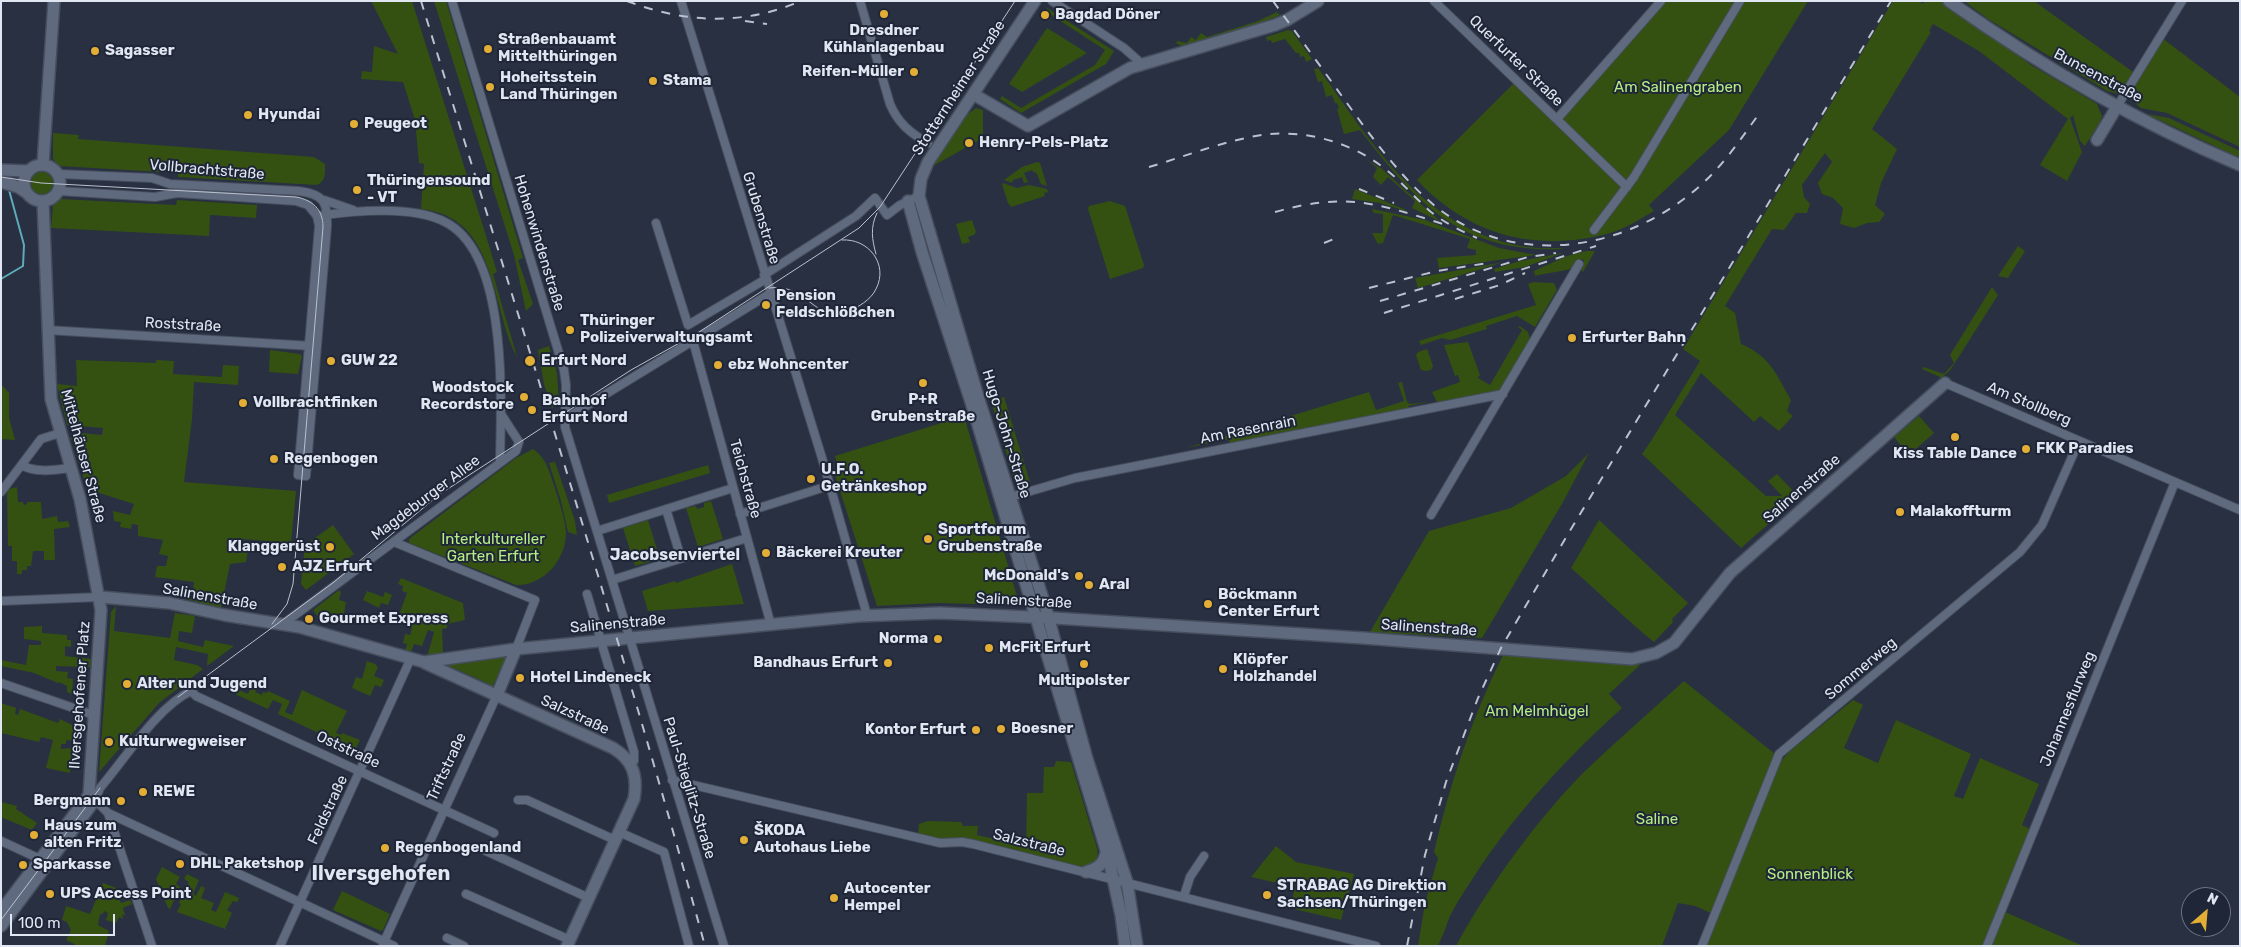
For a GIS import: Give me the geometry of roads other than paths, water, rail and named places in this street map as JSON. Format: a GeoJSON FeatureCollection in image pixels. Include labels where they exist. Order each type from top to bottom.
{"type":"FeatureCollection","features":[{"type":"Feature","properties":{"kind":"main road"},"geometry":{"type":"LineString","coordinates":[[43,164],[54,1]]}},
{"type":"Feature","properties":{"kind":"main road","name":"Stotternheimer Straße"},"geometry":{"type":"LineString","coordinates":[[919,196],[925,167],[1035,1]]}},
{"type":"Feature","properties":{"kind":"main road"},"geometry":{"type":"LineString","coordinates":[[973,94],[1028,126],[1130,68],[1275,25],[1318,1]]}},
{"type":"Feature","properties":{"kind":"main road","name":"Bunsenstraße"},"geometry":{"type":"LineString","coordinates":[[1949,1],[2028,56],[2118,105],[2240,164]]}},
{"type":"Feature","properties":{"kind":"main road"},"geometry":{"type":"LineString","coordinates":[[2097,140],[2118,105]]}},
{"type":"Feature","properties":{"kind":"main road"},"geometry":{"type":"LineString","coordinates":[[2,182],[23,190],[37,200],[42,201],[52,198],[59,191],[61,184],[59,174],[52,167],[43,164],[32,167],[24,181],[23,190]]}},
{"type":"Feature","properties":{"kind":"main road"},"geometry":{"type":"LineString","coordinates":[[1,170],[28,171]]}},
{"type":"Feature","properties":{"kind":"main road","name":"Hugo-John-Straße"},"geometry":{"type":"LineString","coordinates":[[919,196],[1005,499],[1035,617],[1114,880],[1125,946]]}},
{"type":"Feature","properties":{"kind":"main road","name":"Mittelhäuser Straße"},"geometry":{"type":"LineString","coordinates":[[42,201],[50,400],[85,522],[100,597]]}},
{"type":"Feature","properties":{"kind":"main road","name":"Hugo-John-Straße"},"geometry":{"type":"LineString","coordinates":[[908,201],[922,252],[971,402],[1048,618],[1088,759],[1127,882],[1137,946]]}},
{"type":"Feature","properties":{"kind":"main road","name":"Salinenstraße"},"geometry":{"type":"LineString","coordinates":[[100,597],[169,604],[283,624],[346,639],[424,662],[516,649],[602,644],[630,638],[867,615],[940,613],[1035,617],[1456,644],[1632,659],[1656,653],[1674,644],[1730,573],[1946,383]]}},
{"type":"Feature","properties":{"kind":"main road","name":"Ilversgehofener Platz"},"geometry":{"type":"LineString","coordinates":[[92,798],[94,715],[100,638],[100,597]]}},
{"type":"Feature","properties":{"kind":"main road","name":"Triftstraße"},"geometry":{"type":"LineString","coordinates":[[497,695],[516,649]]}},
{"type":"Feature","properties":{"kind":"main road","name":"Salzstraße"},"geometry":{"type":"LineString","coordinates":[[424,662],[613,748],[622,754],[630,764]]}},
{"type":"Feature","properties":{"kind":"main road"},"geometry":{"type":"LineString","coordinates":[[568,943],[634,799],[635,778],[630,764]]}},
{"type":"Feature","properties":{"kind":"main road"},"geometry":{"type":"LineString","coordinates":[[1,911],[40,859],[92,798]]}},
{"type":"Feature","properties":{"kind":"main road"},"geometry":{"type":"LineString","coordinates":[[1,926],[92,798]]}},
{"type":"Feature","properties":{"kind":"main road"},"geometry":{"type":"LineString","coordinates":[[1086,872],[1099,867],[1104,862],[1106,853]]}},
{"type":"Feature","properties":{"kind":"street","name":"Hohenwindenstraße"},"geometry":{"type":"LineString","coordinates":[[452,1],[564,370],[566,386],[565,427],[630,638]]}},
{"type":"Feature","properties":{"kind":"street","name":"Grubenstraße"},"geometry":{"type":"LineString","coordinates":[[681,1],[822,458],[828,486],[867,615]]}},
{"type":"Feature","properties":{"kind":"street"},"geometry":{"type":"LineString","coordinates":[[860,1],[895,117],[905,128],[928,143]]}},
{"type":"Feature","properties":{"kind":"street"},"geometry":{"type":"LineString","coordinates":[[1052,1],[1124,48],[1142,64]]}},
{"type":"Feature","properties":{"kind":"street","name":"Querfurter Straße"},"geometry":{"type":"LineString","coordinates":[[1434,1],[1627,187]]}},
{"type":"Feature","properties":{"kind":"street"},"geometry":{"type":"LineString","coordinates":[[1557,119],[1662,1]]}},
{"type":"Feature","properties":{"kind":"street"},"geometry":{"type":"LineString","coordinates":[[1594,230],[1627,187],[1740,1]]}},
{"type":"Feature","properties":{"kind":"street"},"geometry":{"type":"LineString","coordinates":[[2118,105],[2182,1]]}},
{"type":"Feature","properties":{"kind":"street","name":"Vollbrachtstraße"},"geometry":{"type":"LineString","coordinates":[[59,174],[152,178],[170,184],[298,191],[316,195],[324,200],[356,211]]}},
{"type":"Feature","properties":{"kind":"street","name":"Vollbrachtstraße"},"geometry":{"type":"LineString","coordinates":[[59,191],[155,197],[177,193],[296,201],[308,205],[323,216]]}},
{"type":"Feature","properties":{"kind":"street"},"geometry":{"type":"LineString","coordinates":[[656,223],[688,325],[765,277],[856,216],[875,198],[887,215],[919,196]]}},
{"type":"Feature","properties":{"kind":"street"},"geometry":{"type":"LineString","coordinates":[[306,476],[319,226],[323,216],[324,200]]}},
{"type":"Feature","properties":{"kind":"street"},"geometry":{"type":"LineString","coordinates":[[323,216],[356,211],[412,213],[435,217],[455,228],[467,240],[475,252],[484,274],[495,318],[500,362],[500,462]]}},
{"type":"Feature","properties":{"kind":"street"},"geometry":{"type":"LineString","coordinates":[[313,346],[327,227],[323,216]]}},
{"type":"Feature","properties":{"kind":"street"},"geometry":{"type":"LineString","coordinates":[[1431,515],[1579,264]]}},
{"type":"Feature","properties":{"kind":"street"},"geometry":{"type":"LineString","coordinates":[[565,419],[771,293]]}},
{"type":"Feature","properties":{"kind":"street","name":"Roststraße"},"geometry":{"type":"LineString","coordinates":[[47,330],[313,346]]}},
{"type":"Feature","properties":{"kind":"street","name":"Teichstraße"},"geometry":{"type":"LineString","coordinates":[[693,341],[771,625]]}},
{"type":"Feature","properties":{"kind":"street","name":"Am Stollberg"},"geometry":{"type":"LineString","coordinates":[[1946,383],[2240,510]]}},
{"type":"Feature","properties":{"kind":"street","name":"Am Rasenrain"},"geometry":{"type":"LineString","coordinates":[[1005,499],[1075,478],[1504,394]]}},
{"type":"Feature","properties":{"kind":"street","name":"Magdeburger Allee"},"geometry":{"type":"LineString","coordinates":[[283,624],[516,451],[519,442],[501,414]]}},
{"type":"Feature","properties":{"kind":"street"},"geometry":{"type":"LineString","coordinates":[[1,492],[23,466],[41,439],[60,432]]}},
{"type":"Feature","properties":{"kind":"street","name":"Sommerweg"},"geometry":{"type":"LineString","coordinates":[[1702,946],[1779,754],[2020,552],[2042,526],[2079,441]]}},
{"type":"Feature","properties":{"kind":"street"},"geometry":{"type":"LineString","coordinates":[[23,466],[32,470],[44,471],[70,468]]}},
{"type":"Feature","properties":{"kind":"street","name":"Johannesflurweg"},"geometry":{"type":"LineString","coordinates":[[1987,946],[2175,482]]}},
{"type":"Feature","properties":{"kind":"street"},"geometry":{"type":"LineString","coordinates":[[740,514],[828,486]]}},
{"type":"Feature","properties":{"kind":"street"},"geometry":{"type":"LineString","coordinates":[[597,531],[732,488]]}},
{"type":"Feature","properties":{"kind":"street"},"geometry":{"type":"LineString","coordinates":[[666,509],[681,558]]}},
{"type":"Feature","properties":{"kind":"street"},"geometry":{"type":"LineString","coordinates":[[612,580],[747,538]]}},
{"type":"Feature","properties":{"kind":"street","name":"Triftstraße"},"geometry":{"type":"LineString","coordinates":[[394,542],[535,600],[516,649]]}},
{"type":"Feature","properties":{"kind":"street"},"geometry":{"type":"LineString","coordinates":[[587,594],[634,752],[634,761],[630,764]]}},
{"type":"Feature","properties":{"kind":"street","name":"Salinenstraße"},"geometry":{"type":"LineString","coordinates":[[1,601],[100,597]]}},
{"type":"Feature","properties":{"kind":"street","name":"Paul-Stieglitz-Straße"},"geometry":{"type":"LineString","coordinates":[[630,638],[724,946]]}},
{"type":"Feature","properties":{"kind":"street","name":"Feldstraße"},"geometry":{"type":"LineString","coordinates":[[280,946],[411,658]]}},
{"type":"Feature","properties":{"kind":"street"},"geometry":{"type":"LineString","coordinates":[[1,683],[94,715]]}},
{"type":"Feature","properties":{"kind":"street","name":"Oststraße"},"geometry":{"type":"LineString","coordinates":[[92,798],[161,713],[178,697],[191,691],[196,696],[494,833]]}},
{"type":"Feature","properties":{"kind":"street","name":"Triftstraße"},"geometry":{"type":"LineString","coordinates":[[383,944],[497,695]]}},
{"type":"Feature","properties":{"kind":"street","name":"Salzstraße"},"geometry":{"type":"LineString","coordinates":[[672,780],[940,843],[962,842],[973,844],[1376,946]]}},
{"type":"Feature","properties":{"kind":"street"},"geometry":{"type":"LineString","coordinates":[[92,798],[108,812],[383,944],[394,946]]}},
{"type":"Feature","properties":{"kind":"street"},"geometry":{"type":"LineString","coordinates":[[518,800],[528,800],[617,836],[664,852],[688,946]]}},
{"type":"Feature","properties":{"kind":"street"},"geometry":{"type":"LineString","coordinates":[[108,812],[152,946]]}},
{"type":"Feature","properties":{"kind":"street"},"geometry":{"type":"LineString","coordinates":[[1,841],[40,859]]}},
{"type":"Feature","properties":{"kind":"street"},"geometry":{"type":"LineString","coordinates":[[486,851],[588,898]]}},
{"type":"Feature","properties":{"kind":"street"},"geometry":{"type":"LineString","coordinates":[[1184,896],[1190,877],[1204,856]]}},
{"type":"Feature","properties":{"kind":"street"},"geometry":{"type":"LineString","coordinates":[[466,894],[568,943]]}},
{"type":"Feature","properties":{"kind":"street"},"geometry":{"type":"LineString","coordinates":[[447,938],[464,946]]}},
{"type":"Feature","properties":{"kind":"waterway"},"geometry":{"type":"LineString","coordinates":[[1,279],[23,266],[24,245],[9,190]]}},
{"type":"Feature","properties":{"kind":"tram line"},"geometry":{"type":"LineString","coordinates":[[178,697],[334,582],[440,494],[631,370],[699,332],[859,228],[880,207],[1015,1]]}},
{"type":"Feature","properties":{"kind":"tram line"},"geometry":{"type":"LineString","coordinates":[[1,177],[41,183],[296,197],[307,200],[319,210],[323,227],[293,584],[287,604],[272,624]]}},
{"type":"Feature","properties":{"kind":"tram line"},"geometry":{"type":"LineString","coordinates":[[876,254],[872,234],[873,223],[877,213]]}},
{"type":"Feature","properties":{"kind":"tram line"},"geometry":{"type":"LineString","coordinates":[[769,288],[782,288],[792,291],[818,308],[836,314],[846,312],[863,303],[871,297],[876,289],[880,271],[878,262],[874,254],[860,243],[842,240]]}},
{"type":"Feature","properties":{"kind":"tram line"},"geometry":{"type":"LineString","coordinates":[[1,920],[100,788]]}},
{"type":"Feature","properties":{"kind":"railway"},"geometry":{"type":"LineString","coordinates":[[421,1],[531,354],[638,709],[705,946]]}},
{"type":"Feature","properties":{"kind":"railway"},"geometry":{"type":"LineString","coordinates":[[627,1],[670,14],[714,19],[757,15],[801,1]]}},
{"type":"Feature","properties":{"kind":"railway"},"geometry":{"type":"LineString","coordinates":[[1273,1],[1375,141],[1409,182],[1435,206],[1467,226],[1501,239],[1536,245],[1572,244],[1607,237],[1641,224],[1673,207],[1702,184],[1726,158],[1761,111]]}},
{"type":"Feature","properties":{"kind":"railway"},"geometry":{"type":"LineString","coordinates":[[1407,946],[1425,855],[1446,782],[1478,698],[1501,648],[1891,1]]}},
{"type":"Feature","properties":{"kind":"railway"},"geometry":{"type":"LineString","coordinates":[[745,21],[767,24]]}},
{"type":"Feature","properties":{"kind":"railway"},"geometry":{"type":"LineString","coordinates":[[1149,167],[1248,137],[1278,134],[1310,136],[1342,145],[1371,159],[1390,173],[1436,216],[1453,227],[1477,238]]}},
{"type":"Feature","properties":{"kind":"railway"},"geometry":{"type":"LineString","coordinates":[[1359,189],[1394,203]]}},
{"type":"Feature","properties":{"kind":"railway"},"geometry":{"type":"LineString","coordinates":[[1275,212],[1321,202],[1341,201],[1398,210],[1443,224]]}},
{"type":"Feature","properties":{"kind":"railway"},"geometry":{"type":"LineString","coordinates":[[1324,243],[1334,239]]}},
{"type":"Feature","properties":{"kind":"railway"},"geometry":{"type":"LineString","coordinates":[[1384,313],[1596,246]]}},
{"type":"Feature","properties":{"kind":"railway"},"geometry":{"type":"LineString","coordinates":[[1380,301],[1528,257],[1556,253]]}},
{"type":"Feature","properties":{"kind":"railway"},"geometry":{"type":"LineString","coordinates":[[1369,288],[1437,271],[1488,263]]}},
{"type":"Feature","properties":{"kind":"railway"},"geometry":{"type":"LineString","coordinates":[[1455,299],[1500,285],[1525,273]]}},
{"type":"Feature","properties":{"kind":"place","name":"Dresdner Kühlanlagenbau"},"geometry":{"type":"Point","coordinates":[884,14]}},
{"type":"Feature","properties":{"kind":"place","name":"Bagdad Döner"},"geometry":{"type":"Point","coordinates":[1045,15]}},
{"type":"Feature","properties":{"kind":"place","name":"Straßenbauamt Mittelthüringen"},"geometry":{"type":"Point","coordinates":[488,49]}},
{"type":"Feature","properties":{"kind":"place","name":"Sagasser"},"geometry":{"type":"Point","coordinates":[95,51]}},
{"type":"Feature","properties":{"kind":"place","name":"Reifen-Müller"},"geometry":{"type":"Point","coordinates":[914,72]}},
{"type":"Feature","properties":{"kind":"place","name":"Stama"},"geometry":{"type":"Point","coordinates":[653,81]}},
{"type":"Feature","properties":{"kind":"place","name":"Hoheitsstein Land Thüringen"},"geometry":{"type":"Point","coordinates":[490,87]}},
{"type":"Feature","properties":{"kind":"place","name":"Hyundai"},"geometry":{"type":"Point","coordinates":[248,115]}},
{"type":"Feature","properties":{"kind":"place","name":"Peugeot"},"geometry":{"type":"Point","coordinates":[354,124]}},
{"type":"Feature","properties":{"kind":"place","name":"Henry-Pels-Platz"},"geometry":{"type":"Point","coordinates":[969,143]}},
{"type":"Feature","properties":{"kind":"place","name":"Thüringensound - VT"},"geometry":{"type":"Point","coordinates":[357,190]}},
{"type":"Feature","properties":{"kind":"place","name":"Pension Feldschlößchen"},"geometry":{"type":"Point","coordinates":[766,305]}},
{"type":"Feature","properties":{"kind":"place","name":"Thüringer Polizeiverwaltungsamt"},"geometry":{"type":"Point","coordinates":[570,330]}},
{"type":"Feature","properties":{"kind":"place","name":"Erfurter Bahn"},"geometry":{"type":"Point","coordinates":[1572,338]}},
{"type":"Feature","properties":{"kind":"place","name":"GUW 22"},"geometry":{"type":"Point","coordinates":[331,361]}},
{"type":"Feature","properties":{"kind":"place","name":"Erfurt Nord"},"geometry":{"type":"Point","coordinates":[530,361]}},
{"type":"Feature","properties":{"kind":"place","name":"ebz Wohncenter"},"geometry":{"type":"Point","coordinates":[718,365]}},
{"type":"Feature","properties":{"kind":"place","name":"P+R Grubenstraße"},"geometry":{"type":"Point","coordinates":[923,383]}},
{"type":"Feature","properties":{"kind":"place","name":"Woodstock Recordstore"},"geometry":{"type":"Point","coordinates":[524,397]}},
{"type":"Feature","properties":{"kind":"place","name":"Vollbrachtfinken"},"geometry":{"type":"Point","coordinates":[243,403]}},
{"type":"Feature","properties":{"kind":"place","name":"Bahnhof Erfurt Nord"},"geometry":{"type":"Point","coordinates":[532,410]}},
{"type":"Feature","properties":{"kind":"place","name":"Kiss Table Dance"},"geometry":{"type":"Point","coordinates":[1955,437]}},
{"type":"Feature","properties":{"kind":"place","name":"FKK Paradies"},"geometry":{"type":"Point","coordinates":[2026,449]}},
{"type":"Feature","properties":{"kind":"place","name":"Regenbogen"},"geometry":{"type":"Point","coordinates":[274,459]}},
{"type":"Feature","properties":{"kind":"place","name":"U.F.O. Getränkeshop"},"geometry":{"type":"Point","coordinates":[811,479]}},
{"type":"Feature","properties":{"kind":"place","name":"Malakoffturm"},"geometry":{"type":"Point","coordinates":[1900,512]}},
{"type":"Feature","properties":{"kind":"place","name":"Sportforum Grubenstraße"},"geometry":{"type":"Point","coordinates":[928,539]}},
{"type":"Feature","properties":{"kind":"place","name":"Klanggerüst"},"geometry":{"type":"Point","coordinates":[330,547]}},
{"type":"Feature","properties":{"kind":"place","name":"Bäckerei Kreuter"},"geometry":{"type":"Point","coordinates":[766,553]}},
{"type":"Feature","properties":{"kind":"place","name":"AJZ Erfurt"},"geometry":{"type":"Point","coordinates":[282,567]}},
{"type":"Feature","properties":{"kind":"place","name":"McDonald's"},"geometry":{"type":"Point","coordinates":[1079,576]}},
{"type":"Feature","properties":{"kind":"place","name":"Aral"},"geometry":{"type":"Point","coordinates":[1089,585]}},
{"type":"Feature","properties":{"kind":"place","name":"Böckmann Center Erfurt"},"geometry":{"type":"Point","coordinates":[1208,604]}},
{"type":"Feature","properties":{"kind":"place","name":"Gourmet Express"},"geometry":{"type":"Point","coordinates":[309,619]}},
{"type":"Feature","properties":{"kind":"place","name":"Norma"},"geometry":{"type":"Point","coordinates":[938,639]}},
{"type":"Feature","properties":{"kind":"place","name":"McFit Erfurt"},"geometry":{"type":"Point","coordinates":[989,648]}},
{"type":"Feature","properties":{"kind":"place","name":"Bandhaus Erfurt"},"geometry":{"type":"Point","coordinates":[888,663]}},
{"type":"Feature","properties":{"kind":"place","name":"Multipolster"},"geometry":{"type":"Point","coordinates":[1084,664]}},
{"type":"Feature","properties":{"kind":"place","name":"Klöpfer Holzhandel"},"geometry":{"type":"Point","coordinates":[1223,669]}},
{"type":"Feature","properties":{"kind":"place","name":"Hotel Lindeneck"},"geometry":{"type":"Point","coordinates":[520,678]}},
{"type":"Feature","properties":{"kind":"place","name":"Alter und Jugend"},"geometry":{"type":"Point","coordinates":[127,684]}},
{"type":"Feature","properties":{"kind":"place","name":"Boesner"},"geometry":{"type":"Point","coordinates":[1001,729]}},
{"type":"Feature","properties":{"kind":"place","name":"Kontor Erfurt"},"geometry":{"type":"Point","coordinates":[976,730]}},
{"type":"Feature","properties":{"kind":"place","name":"Kulturwegweiser"},"geometry":{"type":"Point","coordinates":[109,742]}},
{"type":"Feature","properties":{"kind":"place","name":"REWE"},"geometry":{"type":"Point","coordinates":[143,792]}},
{"type":"Feature","properties":{"kind":"place","name":"Bergmann"},"geometry":{"type":"Point","coordinates":[121,801]}},
{"type":"Feature","properties":{"kind":"place","name":"Haus zum alten Fritz"},"geometry":{"type":"Point","coordinates":[34,835]}},
{"type":"Feature","properties":{"kind":"place","name":"ŠKODA Autohaus Liebe"},"geometry":{"type":"Point","coordinates":[744,840]}},
{"type":"Feature","properties":{"kind":"place","name":"Regenbogenland"},"geometry":{"type":"Point","coordinates":[385,848]}},
{"type":"Feature","properties":{"kind":"place","name":"DHL Paketshop"},"geometry":{"type":"Point","coordinates":[180,864]}},
{"type":"Feature","properties":{"kind":"place","name":"Sparkasse"},"geometry":{"type":"Point","coordinates":[23,865]}},
{"type":"Feature","properties":{"kind":"place","name":"UPS Access Point"},"geometry":{"type":"Point","coordinates":[50,894]}},
{"type":"Feature","properties":{"kind":"place","name":"STRABAG AG Direktion Sachsen/Thüringen"},"geometry":{"type":"Point","coordinates":[1267,895]}},
{"type":"Feature","properties":{"kind":"place","name":"Autocenter Hempel"},"geometry":{"type":"Point","coordinates":[834,898]}},
{"type":"Feature","properties":{"kind":"district","name":"Jacobsenviertel"},"geometry":{"type":"Point","coordinates":[675,555]}},
{"type":"Feature","properties":{"kind":"district","name":"Ilversgehofen"},"geometry":{"type":"Point","coordinates":[381,874]}},
{"type":"Feature","properties":{"kind":"park label","name":"Am Salinengraben"},"geometry":{"type":"Point","coordinates":[1678,88]}},
{"type":"Feature","properties":{"kind":"park label","name":"Interkultureller Garten Erfurt"},"geometry":{"type":"Point","coordinates":[493,548]}},
{"type":"Feature","properties":{"kind":"park label","name":"Am Melmhügel"},"geometry":{"type":"Point","coordinates":[1537,712]}},
{"type":"Feature","properties":{"kind":"park label","name":"Saline"},"geometry":{"type":"Point","coordinates":[1657,820]}},
{"type":"Feature","properties":{"kind":"park label","name":"Sonnenblick"},"geometry":{"type":"Point","coordinates":[1810,875]}}]}
